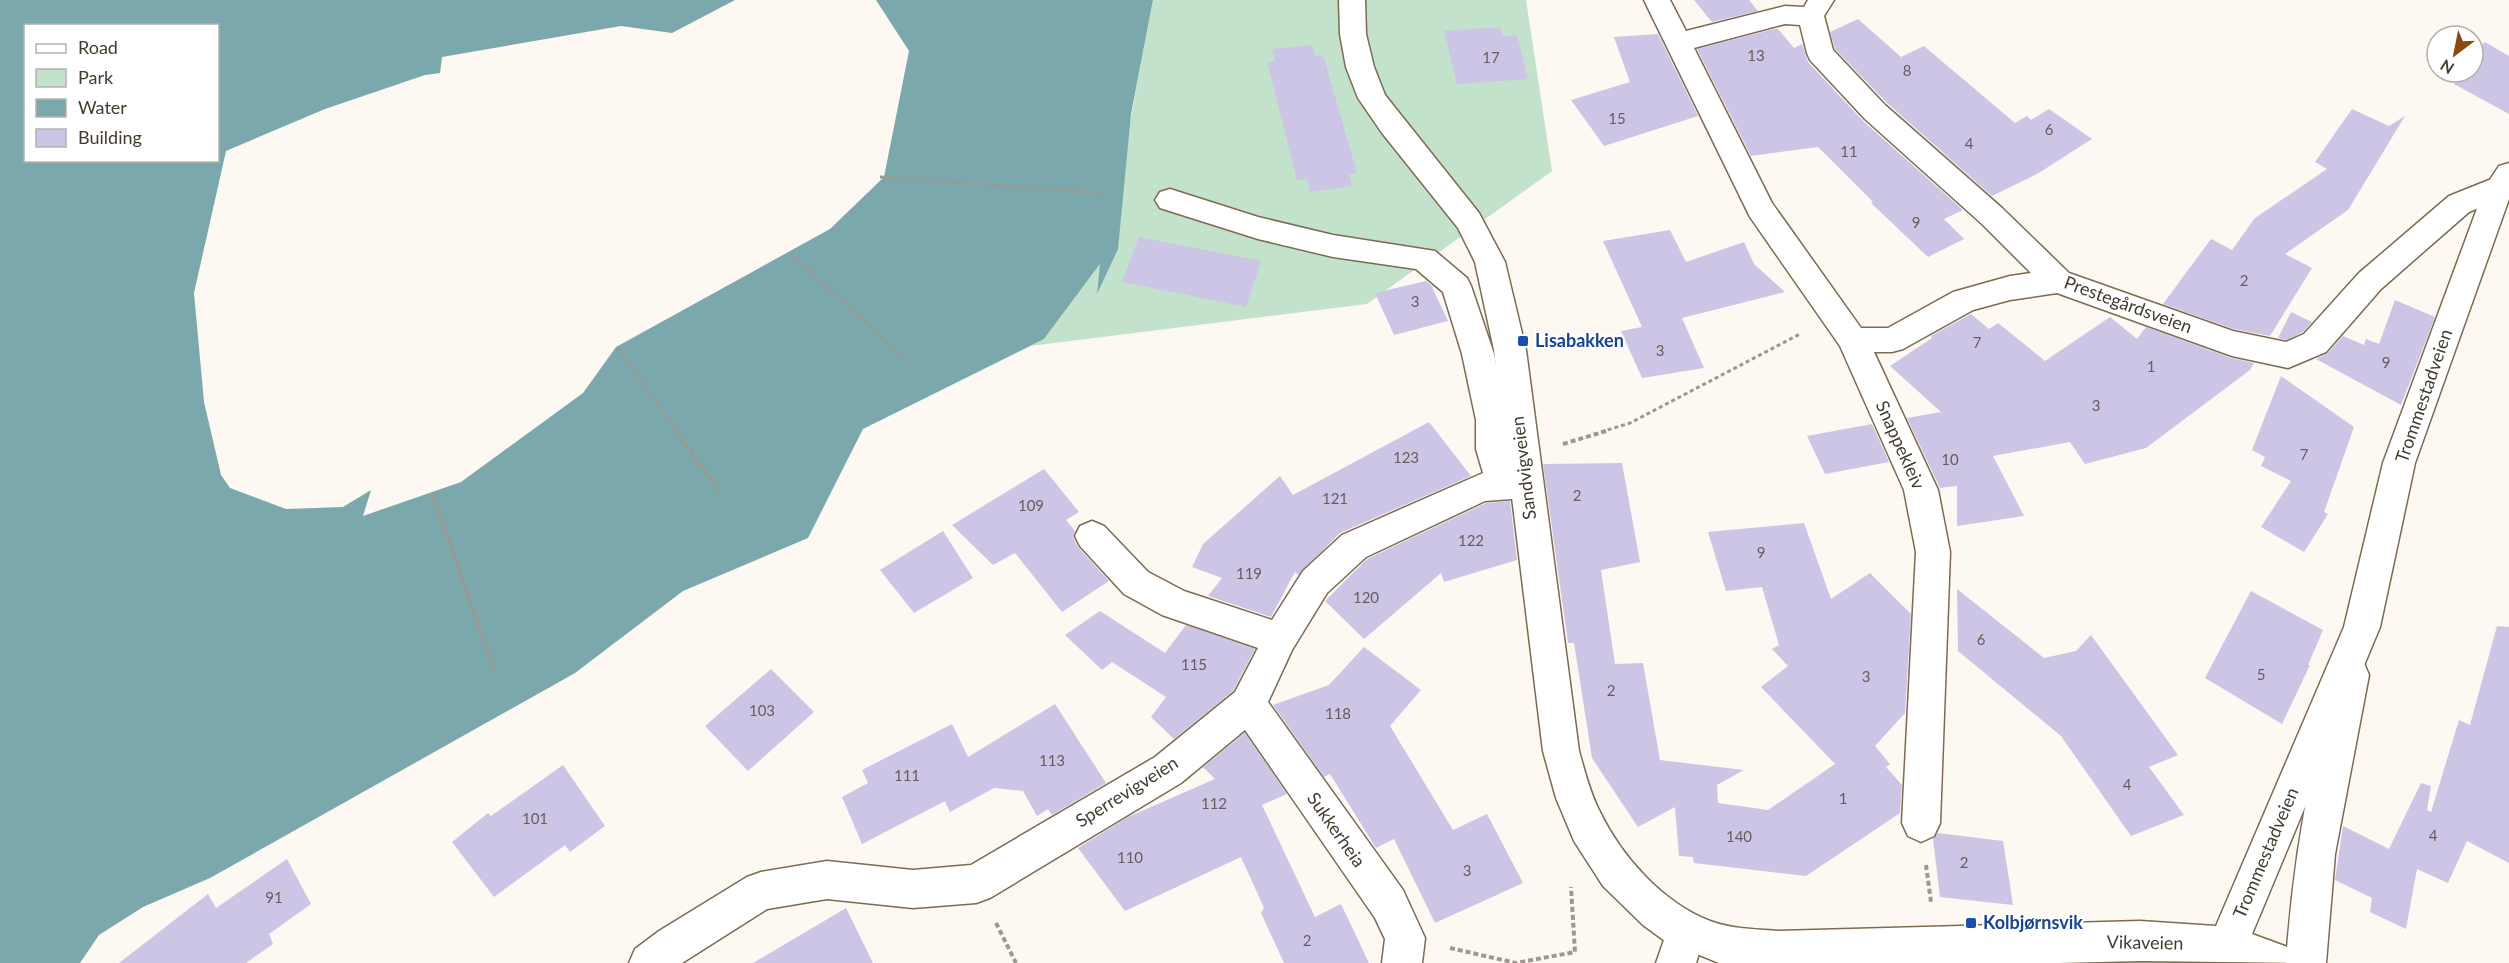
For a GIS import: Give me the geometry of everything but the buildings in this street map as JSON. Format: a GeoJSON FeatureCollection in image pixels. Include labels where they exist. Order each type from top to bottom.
{"type":"FeatureCollection","features":[{"type":"Feature","properties":{"kind":"street","name":"Sandvigveien"},"geometry":{"type":"LineString","coordinates":[[1353,0],[1353,34],[1360,67],[1372,98],[1469,221],[1490,262],[1510,350],[1518,476],[1561,751],[1577,806],[1617,875],[1645,902],[1681,947]]}},
{"type":"Feature","properties":{"kind":"street","name":"Snappekleiv"},"geometry":{"type":"LineString","coordinates":[[1658,0],[1760,209],[1845,330],[1921,490],[1933,552],[1921,823]]}},
{"type":"Feature","properties":{"kind":"street","name":"Prestegårdsveien"},"geometry":{"type":"LineString","coordinates":[[1680,42],[1816,8],[1820,53],[1875,112],[1992,216],[2058,281],[2232,343],[2288,355],[2314,343],[2370,281],[2459,204],[2504,181]]}},
{"type":"Feature","properties":{"kind":"street","name":"Trommestadveien"},"geometry":{"type":"LineString","coordinates":[[2285,962],[2307,930],[2328,781],[2399,463],[2504,181]]}},
{"type":"Feature","properties":{"kind":"street"},"geometry":{"type":"LineString","coordinates":[[1170,200],[1258,228],[1333,246],[1425,259],[1456,286],[1478,354],[1491,420],[1491,449],[1518,476]]}},
{"type":"Feature","properties":{"kind":"street"},"geometry":{"type":"LineString","coordinates":[[1845,330],[1893,340],[1964,302],[2010,288],[2058,281]]}},
{"type":"Feature","properties":{"kind":"street","name":"Sperrevigveien"},"geometry":{"type":"LineString","coordinates":[[649,963],[673,945],[761,891],[827,880],[914,889],[976,884],[1168,770],[1248,704],[1280,639],[1315,582],[1353,546],[1482,487],[1518,476]]}},
{"type":"Feature","properties":{"kind":"street"},"geometry":{"type":"LineString","coordinates":[[1092,536],[1136,583],[1174,604],[1280,639]]}},
{"type":"Feature","properties":{"kind":"street","name":"Trommestadveien"},"geometry":{"type":"LineString","coordinates":[[2227,946],[2362,627]]}},
{"type":"Feature","properties":{"kind":"street","name":"Sukkerheia"},"geometry":{"type":"LineString","coordinates":[[1248,704],[1389,904],[1403,951]]}},
{"type":"Feature","properties":{"kind":"street","name":"Vikaveien"},"geometry":{"type":"LineString","coordinates":[[1681,947],[1727,945],[1778,951],[2139,941],[2227,946],[2285,962]]}},
{"type":"Feature","properties":{"kind":"path"},"geometry":{"type":"LineString","coordinates":[[880,177],[1102,193]]}},
{"type":"Feature","properties":{"kind":"path"},"geometry":{"type":"LineString","coordinates":[[792,255],[907,361]]}},
{"type":"Feature","properties":{"kind":"path"},"geometry":{"type":"LineString","coordinates":[[1518,476],[1594,433],[1630,423],[1801,334],[1845,330]]}},
{"type":"Feature","properties":{"kind":"path"},"geometry":{"type":"LineString","coordinates":[[618,348],[720,492]]}},
{"type":"Feature","properties":{"kind":"path"},"geometry":{"type":"LineString","coordinates":[[432,494],[494,669]]}},
{"type":"Feature","properties":{"kind":"path"},"geometry":{"type":"LineString","coordinates":[[1921,823],[1936,946]]}},
{"type":"Feature","properties":{"kind":"path"},"geometry":{"type":"LineString","coordinates":[[1403,951],[1516,963],[1575,952],[1571,886]]}},
{"type":"Feature","properties":{"kind":"green space"},"geometry":{"type":"Polygon","coordinates":[[[1153,0],[1526,0],[1552,171],[1367,304],[1030,346],[1044,339],[1101,263],[1098,292],[1153,0]]]}},
{"type":"Feature","properties":{"kind":"water"},"geometry":{"type":"Polygon","coordinates":[[[0,0],[735,0],[672,33],[621,26],[442,57],[440,73],[425,75],[325,109],[226,151],[194,293],[204,402],[221,475],[230,488],[286,509],[343,507],[371,490],[363,516],[461,482],[583,393],[616,347],[830,229],[884,177],[909,51],[876,0],[1153,0],[1131,114],[1118,249],[1097,294],[1100,264],[1044,339],[863,429],[808,538],[683,591],[575,673],[210,878],[143,907],[99,935],[80,963],[0,963],[0,0]]]}},
{"type":"Feature","properties":{"kind":"place","name":"Lisabakken"},"geometry":{"type":"Point","coordinates":[1523,341]}},
{"type":"Feature","properties":{"kind":"place","name":"Kolbjørnsvik"},"geometry":{"type":"Point","coordinates":[1971,923]}}]}
